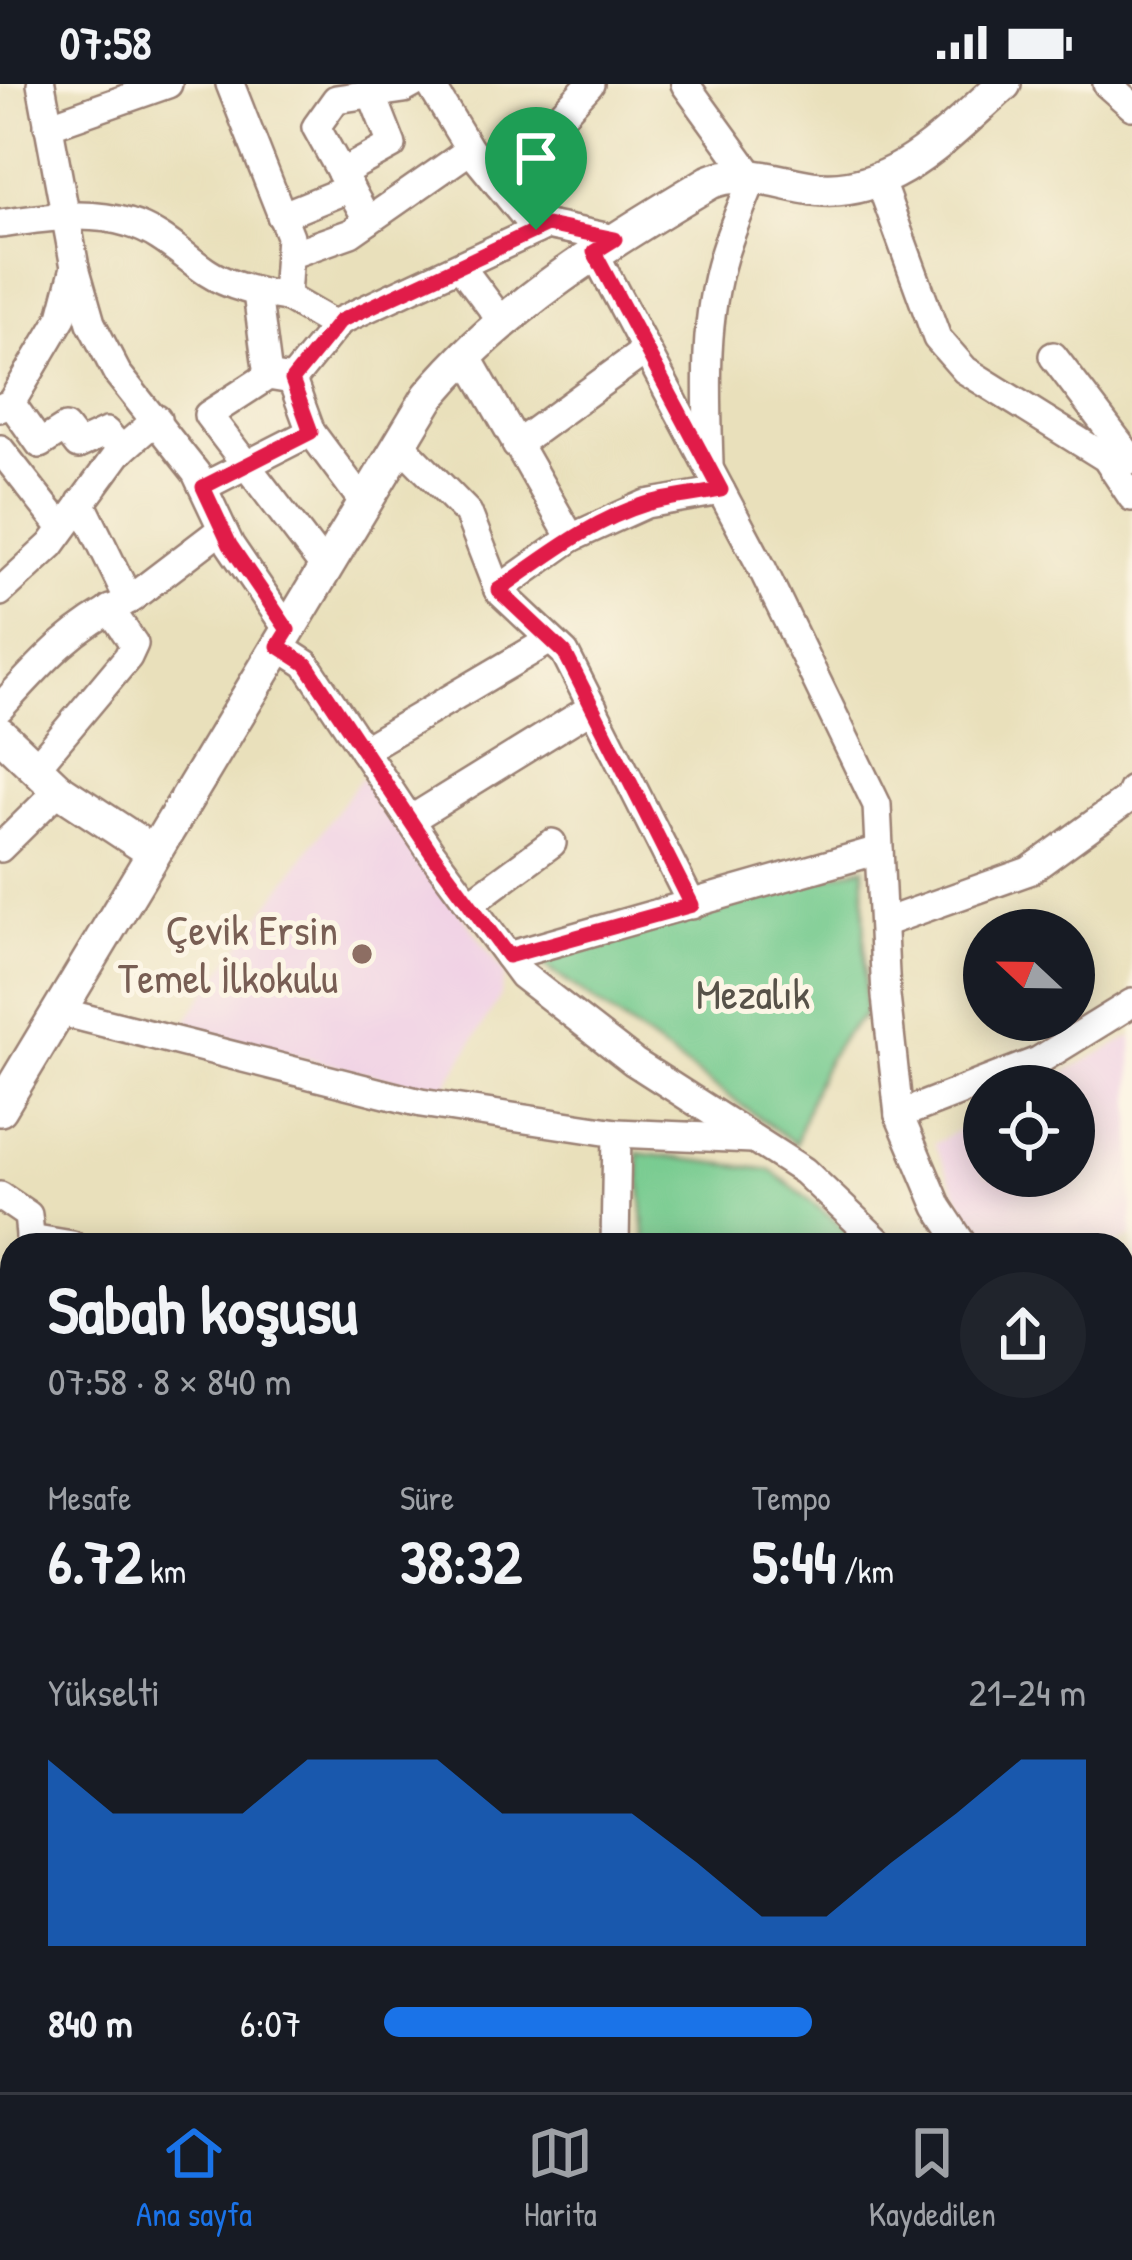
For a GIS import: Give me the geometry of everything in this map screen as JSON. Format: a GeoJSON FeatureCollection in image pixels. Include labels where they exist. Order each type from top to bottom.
{"type":"FeatureCollection","features":[{"type":"Feature","properties":{"kind":"main road"},"geometry":{"type":"LineString","coordinates":[[0,1108],[429,396],[465,353],[604,245],[710,182],[726,175],[819,189],[866,184],[907,168],[1004,84]]}},
{"type":"Feature","properties":{"kind":"main road"},"geometry":{"type":"LineString","coordinates":[[0,734],[48,778],[153,852]]}},
{"type":"Feature","properties":{"kind":"street"},"geometry":{"type":"LineString","coordinates":[[41,84],[63,215],[91,323],[118,373],[158,419],[203,487],[283,638],[306,664],[470,904],[522,975],[634,1062],[804,1171],[869,1233]]}},
{"type":"Feature","properties":{"kind":"street"},"geometry":{"type":"LineString","coordinates":[[48,126],[168,84]]}},
{"type":"Feature","properties":{"kind":"street"},"geometry":{"type":"LineString","coordinates":[[230,84],[290,236],[286,298]]}},
{"type":"Feature","properties":{"kind":"street"},"geometry":{"type":"LineString","coordinates":[[548,84],[570,106]]}},
{"type":"Feature","properties":{"kind":"street"},"geometry":{"type":"LineString","coordinates":[[498,184],[590,84]]}},
{"type":"Feature","properties":{"kind":"street"},"geometry":{"type":"LineString","coordinates":[[1107,84],[1132,106]]}},
{"type":"Feature","properties":{"kind":"street"},"geometry":{"type":"LineString","coordinates":[[688,85],[753,178],[723,256],[713,301],[706,366],[715,480]]}},
{"type":"Feature","properties":{"kind":"street"},"geometry":{"type":"LineString","coordinates":[[368,221],[316,128],[329,92],[372,94],[435,87],[470,150],[536,230]]}},
{"type":"Feature","properties":{"kind":"street"},"geometry":{"type":"LineString","coordinates":[[281,216],[345,180],[392,145],[372,94]]}},
{"type":"Feature","properties":{"kind":"street"},"geometry":{"type":"LineString","coordinates":[[289,254],[351,233],[470,150]]}},
{"type":"Feature","properties":{"kind":"street"},"geometry":{"type":"LineString","coordinates":[[879,179],[937,338],[965,370],[1106,458],[1132,497]]}},
{"type":"Feature","properties":{"kind":"street"},"geometry":{"type":"LineString","coordinates":[[0,224],[63,215],[126,221],[160,236],[211,275],[257,293],[286,298],[336,326]]}},
{"type":"Feature","properties":{"kind":"street"},"geometry":{"type":"LineString","coordinates":[[325,568],[208,416],[280,378],[336,326],[547,225],[604,245],[646,350],[877,806],[899,1115],[938,1207],[955,1233]]}},
{"type":"Feature","properties":{"kind":"street"},"geometry":{"type":"LineString","coordinates":[[75,267],[62,317],[6,405],[40,444],[65,428],[78,446],[106,432],[122,450]]}},
{"type":"Feature","properties":{"kind":"street"},"geometry":{"type":"LineString","coordinates":[[460,268],[503,323]]}},
{"type":"Feature","properties":{"kind":"street"},"geometry":{"type":"LineString","coordinates":[[257,293],[280,378],[311,432],[364,503]]}},
{"type":"Feature","properties":{"kind":"street"},"geometry":{"type":"LineString","coordinates":[[516,445],[646,350]]}},
{"type":"Feature","properties":{"kind":"street"},"geometry":{"type":"LineString","coordinates":[[465,353],[571,538]]}},
{"type":"Feature","properties":{"kind":"street"},"geometry":{"type":"LineString","coordinates":[[1053,356],[1132,460]]}},
{"type":"Feature","properties":{"kind":"street"},"geometry":{"type":"LineString","coordinates":[[0,592],[51,545],[122,450],[158,419]]}},
{"type":"Feature","properties":{"kind":"street"},"geometry":{"type":"LineString","coordinates":[[203,487],[311,432]]}},
{"type":"Feature","properties":{"kind":"street"},"geometry":{"type":"LineString","coordinates":[[400,444],[468,513],[498,590],[565,653],[692,905]]}},
{"type":"Feature","properties":{"kind":"street"},"geometry":{"type":"LineString","coordinates":[[0,449],[62,528]]}},
{"type":"Feature","properties":{"kind":"street"},"geometry":{"type":"LineString","coordinates":[[498,590],[571,538],[715,480]]}},
{"type":"Feature","properties":{"kind":"street"},"geometry":{"type":"LineString","coordinates":[[0,848],[134,644],[81,502]]}},
{"type":"Feature","properties":{"kind":"street"},"geometry":{"type":"LineString","coordinates":[[0,708],[85,622],[119,604],[222,529]]}},
{"type":"Feature","properties":{"kind":"street"},"geometry":{"type":"LineString","coordinates":[[363,750],[550,640]]}},
{"type":"Feature","properties":{"kind":"street"},"geometry":{"type":"LineString","coordinates":[[410,820],[592,707]]}},
{"type":"Feature","properties":{"kind":"street"},"geometry":{"type":"LineString","coordinates":[[883,922],[1029,871],[1131,798]]}},
{"type":"Feature","properties":{"kind":"street"},"geometry":{"type":"LineString","coordinates":[[470,904],[552,843]]}},
{"type":"Feature","properties":{"kind":"street"},"geometry":{"type":"LineString","coordinates":[[508,956],[879,850]]}},
{"type":"Feature","properties":{"kind":"street"},"geometry":{"type":"LineString","coordinates":[[899,1115],[1038,1061],[1132,1003]]}},
{"type":"Feature","properties":{"kind":"street"},"geometry":{"type":"LineString","coordinates":[[57,1011],[421,1103],[616,1133],[754,1139]]}},
{"type":"Feature","properties":{"kind":"street"},"geometry":{"type":"LineString","coordinates":[[615,1233],[616,1133]]}},
{"type":"Feature","properties":{"kind":"street"},"geometry":{"type":"LineString","coordinates":[[0,1196],[28,1215],[29,1233]]}},
{"type":"Feature","properties":{"kind":"shaded area","name":"Çevik Ersin Temel İlkokulu"},"geometry":{"type":"Polygon","coordinates":[[[361,777],[505,974],[500,997],[442,1092],[186,1029],[189,1016],[361,777]]]}},
{"type":"Feature","properties":{"kind":"shaded area"},"geometry":{"type":"Polygon","coordinates":[[[1132,1036],[1132,1233],[978,1233],[934,1144],[963,1128],[963,1197],[1095,1197],[1095,1065],[1078,1065],[1132,1036]]]}},
{"type":"Feature","properties":{"kind":"green space","name":"Mezalık"},"geometry":{"type":"Polygon","coordinates":[[[864,867],[865,1015],[829,1058],[796,1144],[539,962],[543,955],[864,867]]]}},
{"type":"Feature","properties":{"kind":"green space"},"geometry":{"type":"Polygon","coordinates":[[[638,1153],[771,1170],[851,1233],[645,1233],[638,1153]]]}},
{"type":"Feature","properties":{"kind":"place","name":"Çevik Ersin Temel İlkokulu"},"geometry":{"type":"Point","coordinates":[362,954]}},
{"type":"Feature","properties":{"kind":"route"},"geometry":{"type":"LineString","coordinates":[[547,225],[615,239],[594,252],[721,490],[646,504],[571,538],[498,590],[565,653],[692,905],[508,956],[431,852],[306,664],[278,646],[288,630],[230,545],[203,487],[311,432],[292,380],[340,321],[536,230],[547,225]]}}]}
